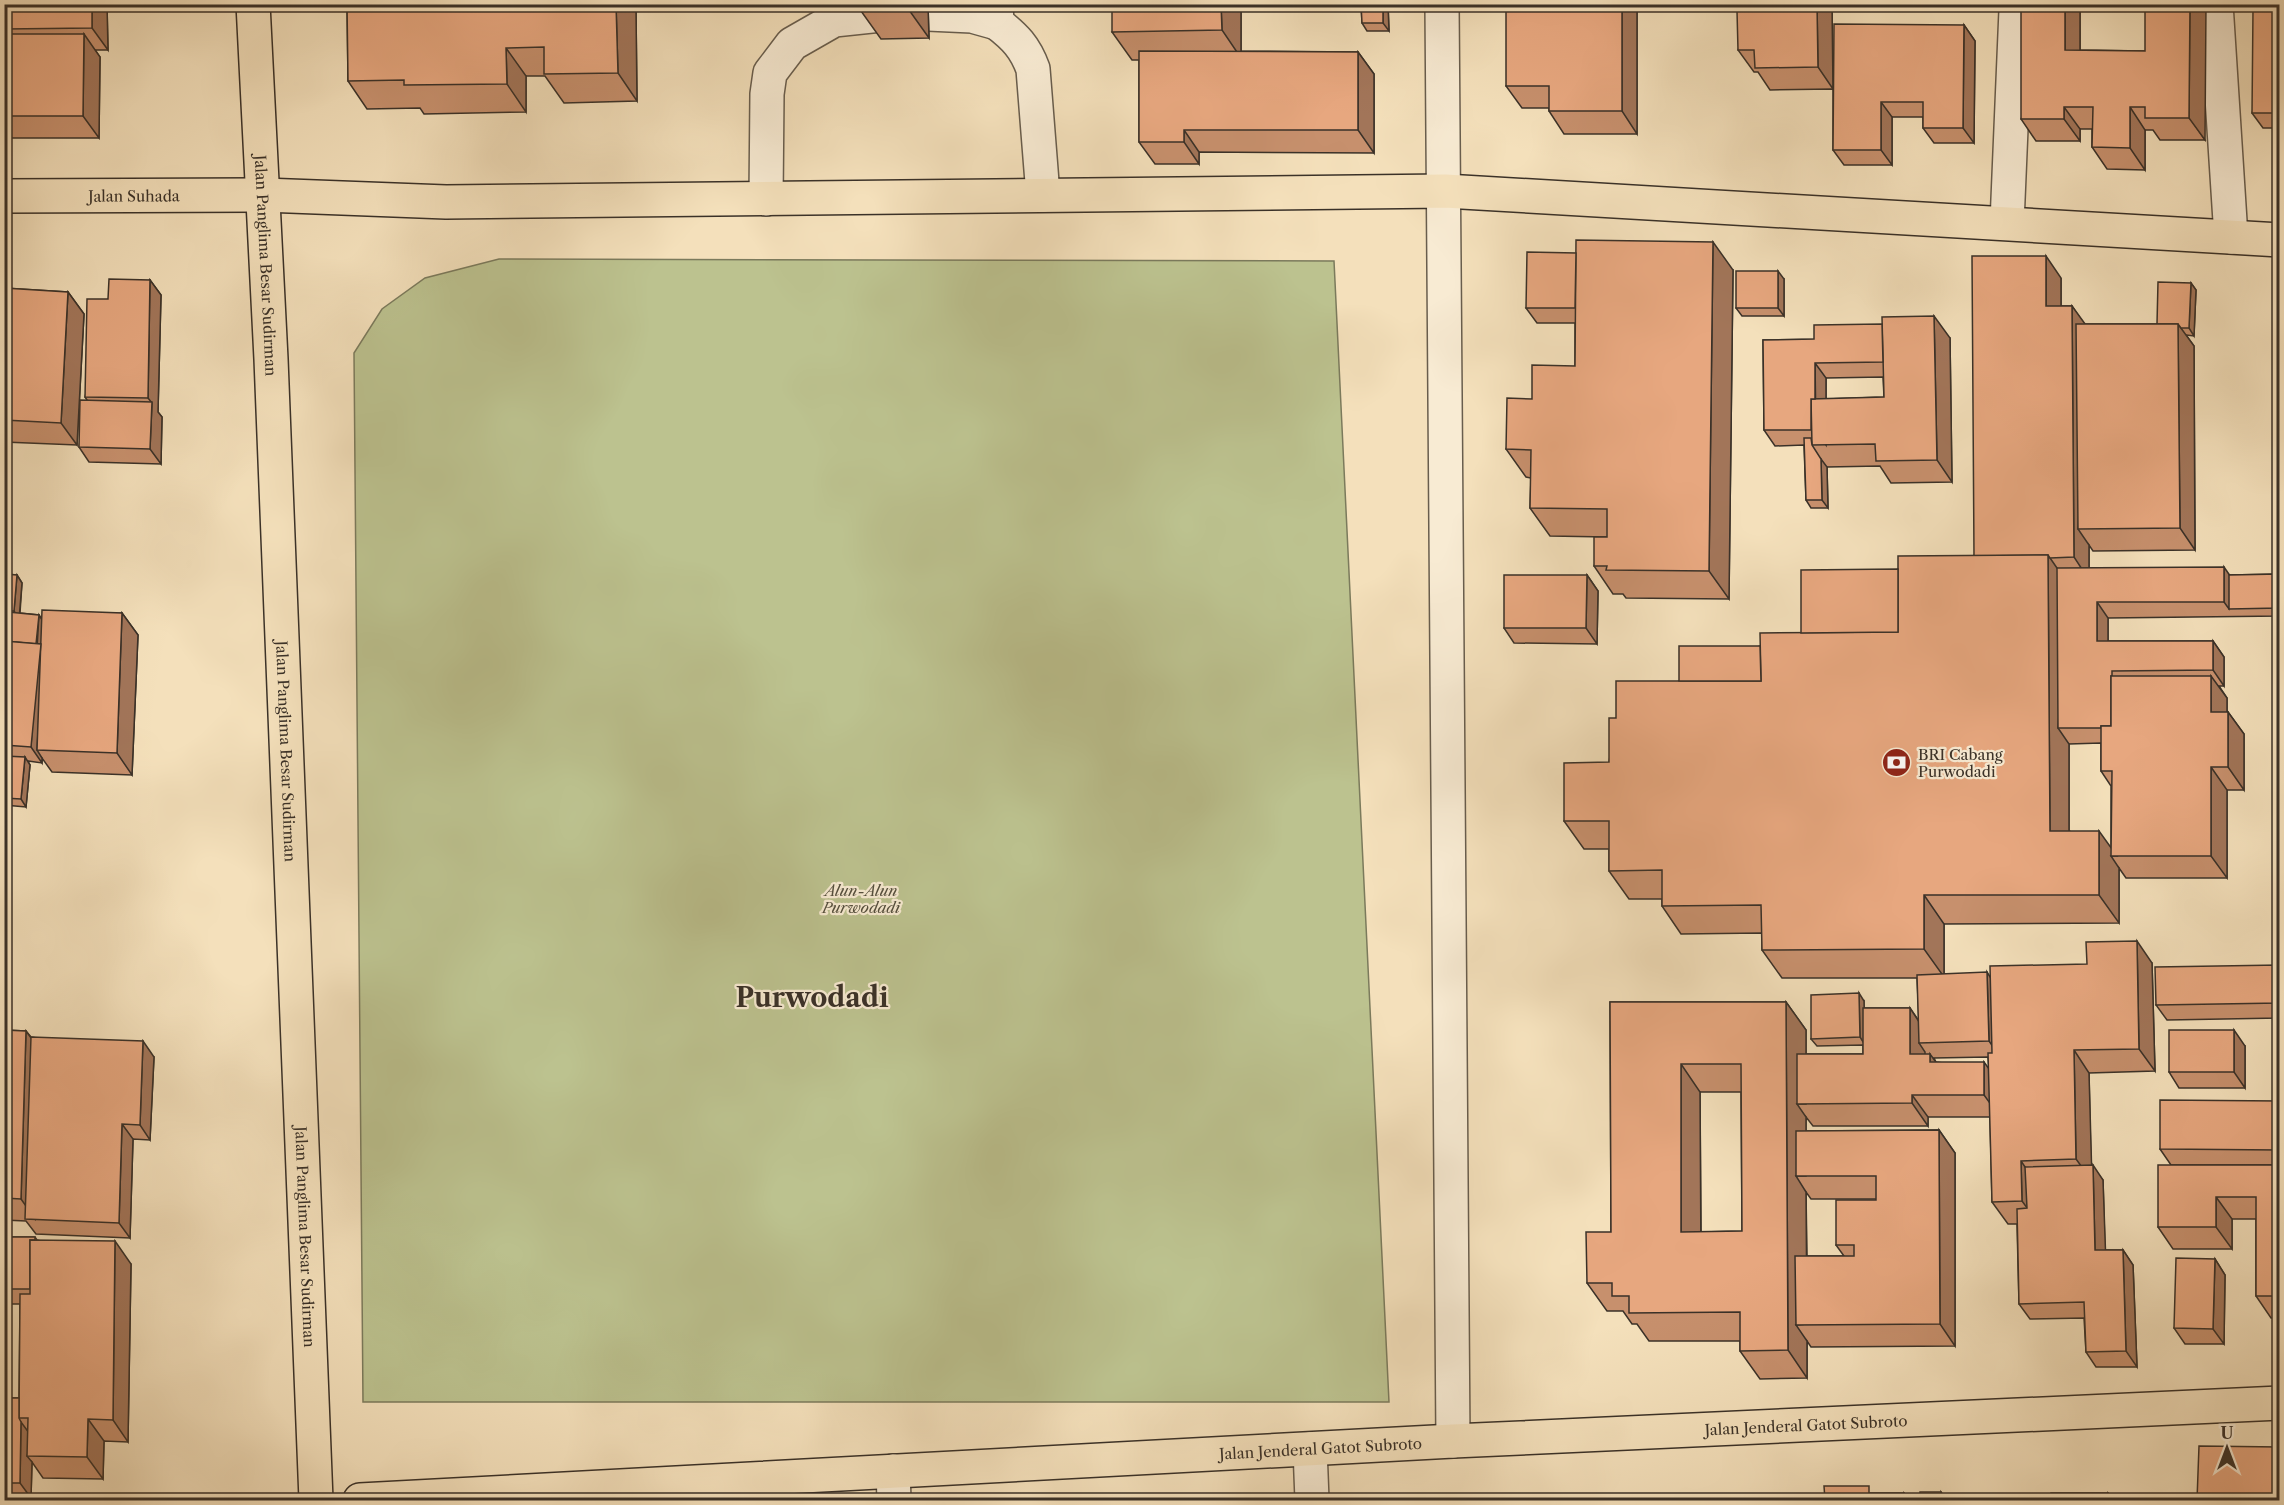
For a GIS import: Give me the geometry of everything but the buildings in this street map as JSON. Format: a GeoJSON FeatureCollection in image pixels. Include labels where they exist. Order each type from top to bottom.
{"type":"FeatureCollection","features":[{"type":"Feature","properties":{"kind":"main road","name":"Jalan Panglima Besar Sudirman"},"geometry":{"type":"LineString","coordinates":[[253,4],[264,195],[316,1500]]}},
{"type":"Feature","properties":{"kind":"main road","name":"Jalan Suhada"},"geometry":{"type":"LineString","coordinates":[[4,196],[264,195],[446,202],[1445,191],[2280,240]]}},
{"type":"Feature","properties":{"kind":"main road","name":"Jalan Jenderal Gatot Subroto"},"geometry":{"type":"LineString","coordinates":[[360,1500],[893,1486],[1310,1449],[2280,1403]]}},
{"type":"Feature","properties":{"kind":"street"},"geometry":{"type":"LineString","coordinates":[[1442,4],[1454,1441]]}},
{"type":"Feature","properties":{"kind":"street"},"geometry":{"type":"LineString","coordinates":[[2216,4],[2231,237]]}},
{"type":"Feature","properties":{"kind":"street"},"geometry":{"type":"LineString","coordinates":[[2007,223],[2016,10]]}},
{"type":"Feature","properties":{"kind":"street"},"geometry":{"type":"LineString","coordinates":[[928,14],[972,16],[997,14],[1027,51],[1033,69],[1043,195]]}},
{"type":"Feature","properties":{"kind":"street"},"geometry":{"type":"LineString","coordinates":[[766,198],[767,94],[770,73],[792,44],[834,20],[881,15]]}},
{"type":"Feature","properties":{"kind":"street"},"geometry":{"type":"LineString","coordinates":[[1310,1449],[1312,1500]]}},
{"type":"Feature","properties":{"kind":"green space","name":"Alun-Alun Purwodadi"},"geometry":{"type":"Polygon","coordinates":[[[499,259],[1334,261],[1389,1402],[363,1402],[354,353],[382,309],[425,278],[499,259]]]}},
{"type":"Feature","properties":{"kind":"place","name":"BRI Cabang Purwodadi"},"geometry":{"type":"Point","coordinates":[1897,763]}},
{"type":"Feature","properties":{"kind":"district","name":"Purwodadi"},"geometry":{"type":"Point","coordinates":[812,997]}}]}
